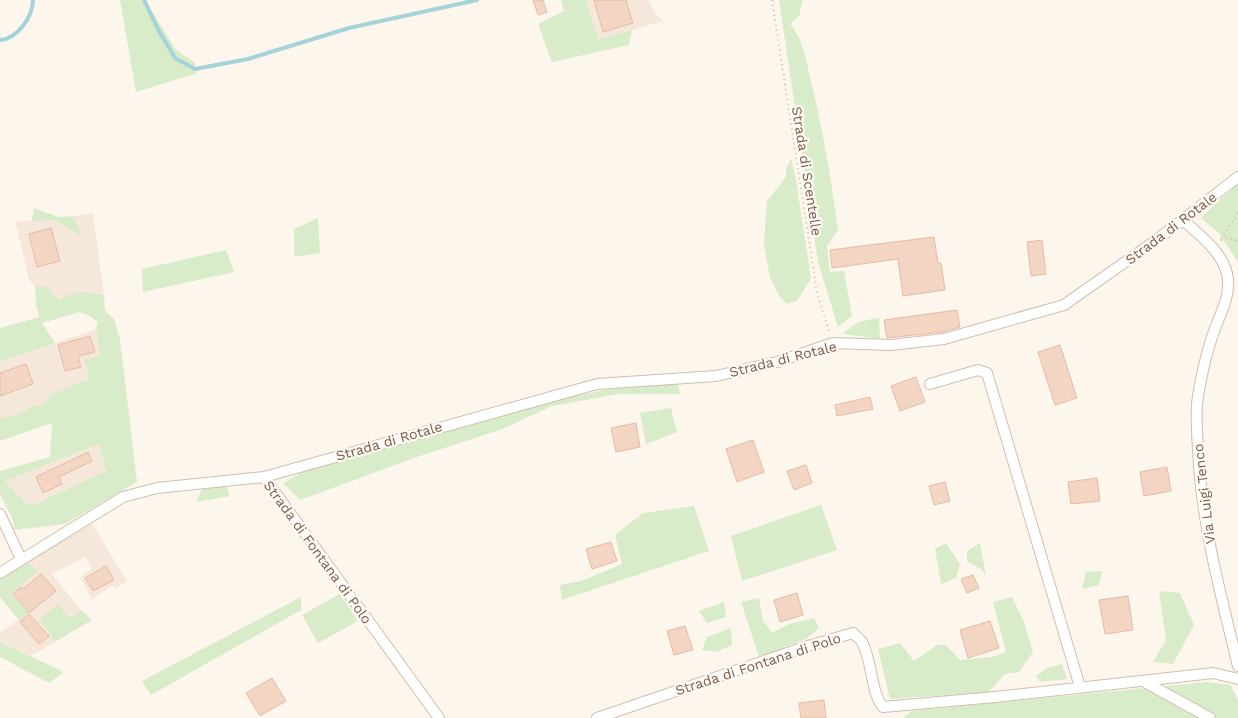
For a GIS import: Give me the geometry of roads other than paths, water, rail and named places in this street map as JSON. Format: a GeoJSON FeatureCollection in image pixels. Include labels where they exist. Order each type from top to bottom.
{"type":"FeatureCollection","features":[{"type":"Feature","properties":{"kind":"street","name":"Strada di Rotale"},"geometry":{"type":"LineString","coordinates":[[264,477],[597,384],[716,376],[778,362],[833,343],[892,345],[944,338],[1064,305],[1183,220],[1238,177]]}},
{"type":"Feature","properties":{"kind":"street","name":"Via Luigi Tenco"},"geometry":{"type":"LineString","coordinates":[[1183,220],[1220,256],[1228,278],[1226,301],[1212,338],[1197,403],[1197,425],[1199,478],[1210,551],[1238,666]]}},
{"type":"Feature","properties":{"kind":"street"},"geometry":{"type":"LineString","coordinates":[[930,384],[978,370],[987,373],[1080,687]]}},
{"type":"Feature","properties":{"kind":"street","name":"Strada di Fontana di Polo"},"geometry":{"type":"LineString","coordinates":[[0,573],[123,497],[157,488],[264,477],[439,718]]}},
{"type":"Feature","properties":{"kind":"street"},"geometry":{"type":"LineString","coordinates":[[0,514],[21,559]]}},
{"type":"Feature","properties":{"kind":"street","name":"Strada di Fontana di Polo"},"geometry":{"type":"LineString","coordinates":[[597,718],[854,633],[862,642],[872,670],[879,702],[883,707]]}},
{"type":"Feature","properties":{"kind":"street"},"geometry":{"type":"LineString","coordinates":[[885,718],[883,707],[976,699],[1213,673],[1238,679]]}},
{"type":"Feature","properties":{"kind":"street"},"geometry":{"type":"LineString","coordinates":[[1144,681],[1210,718]]}},
{"type":"Feature","properties":{"kind":"waterway"},"geometry":{"type":"LineString","coordinates":[[0,40],[12,36],[23,26],[30,13],[33,0]]}},
{"type":"Feature","properties":{"kind":"waterway"},"geometry":{"type":"LineString","coordinates":[[144,0],[175,58],[195,69],[248,59],[349,28],[477,0]]}}]}
